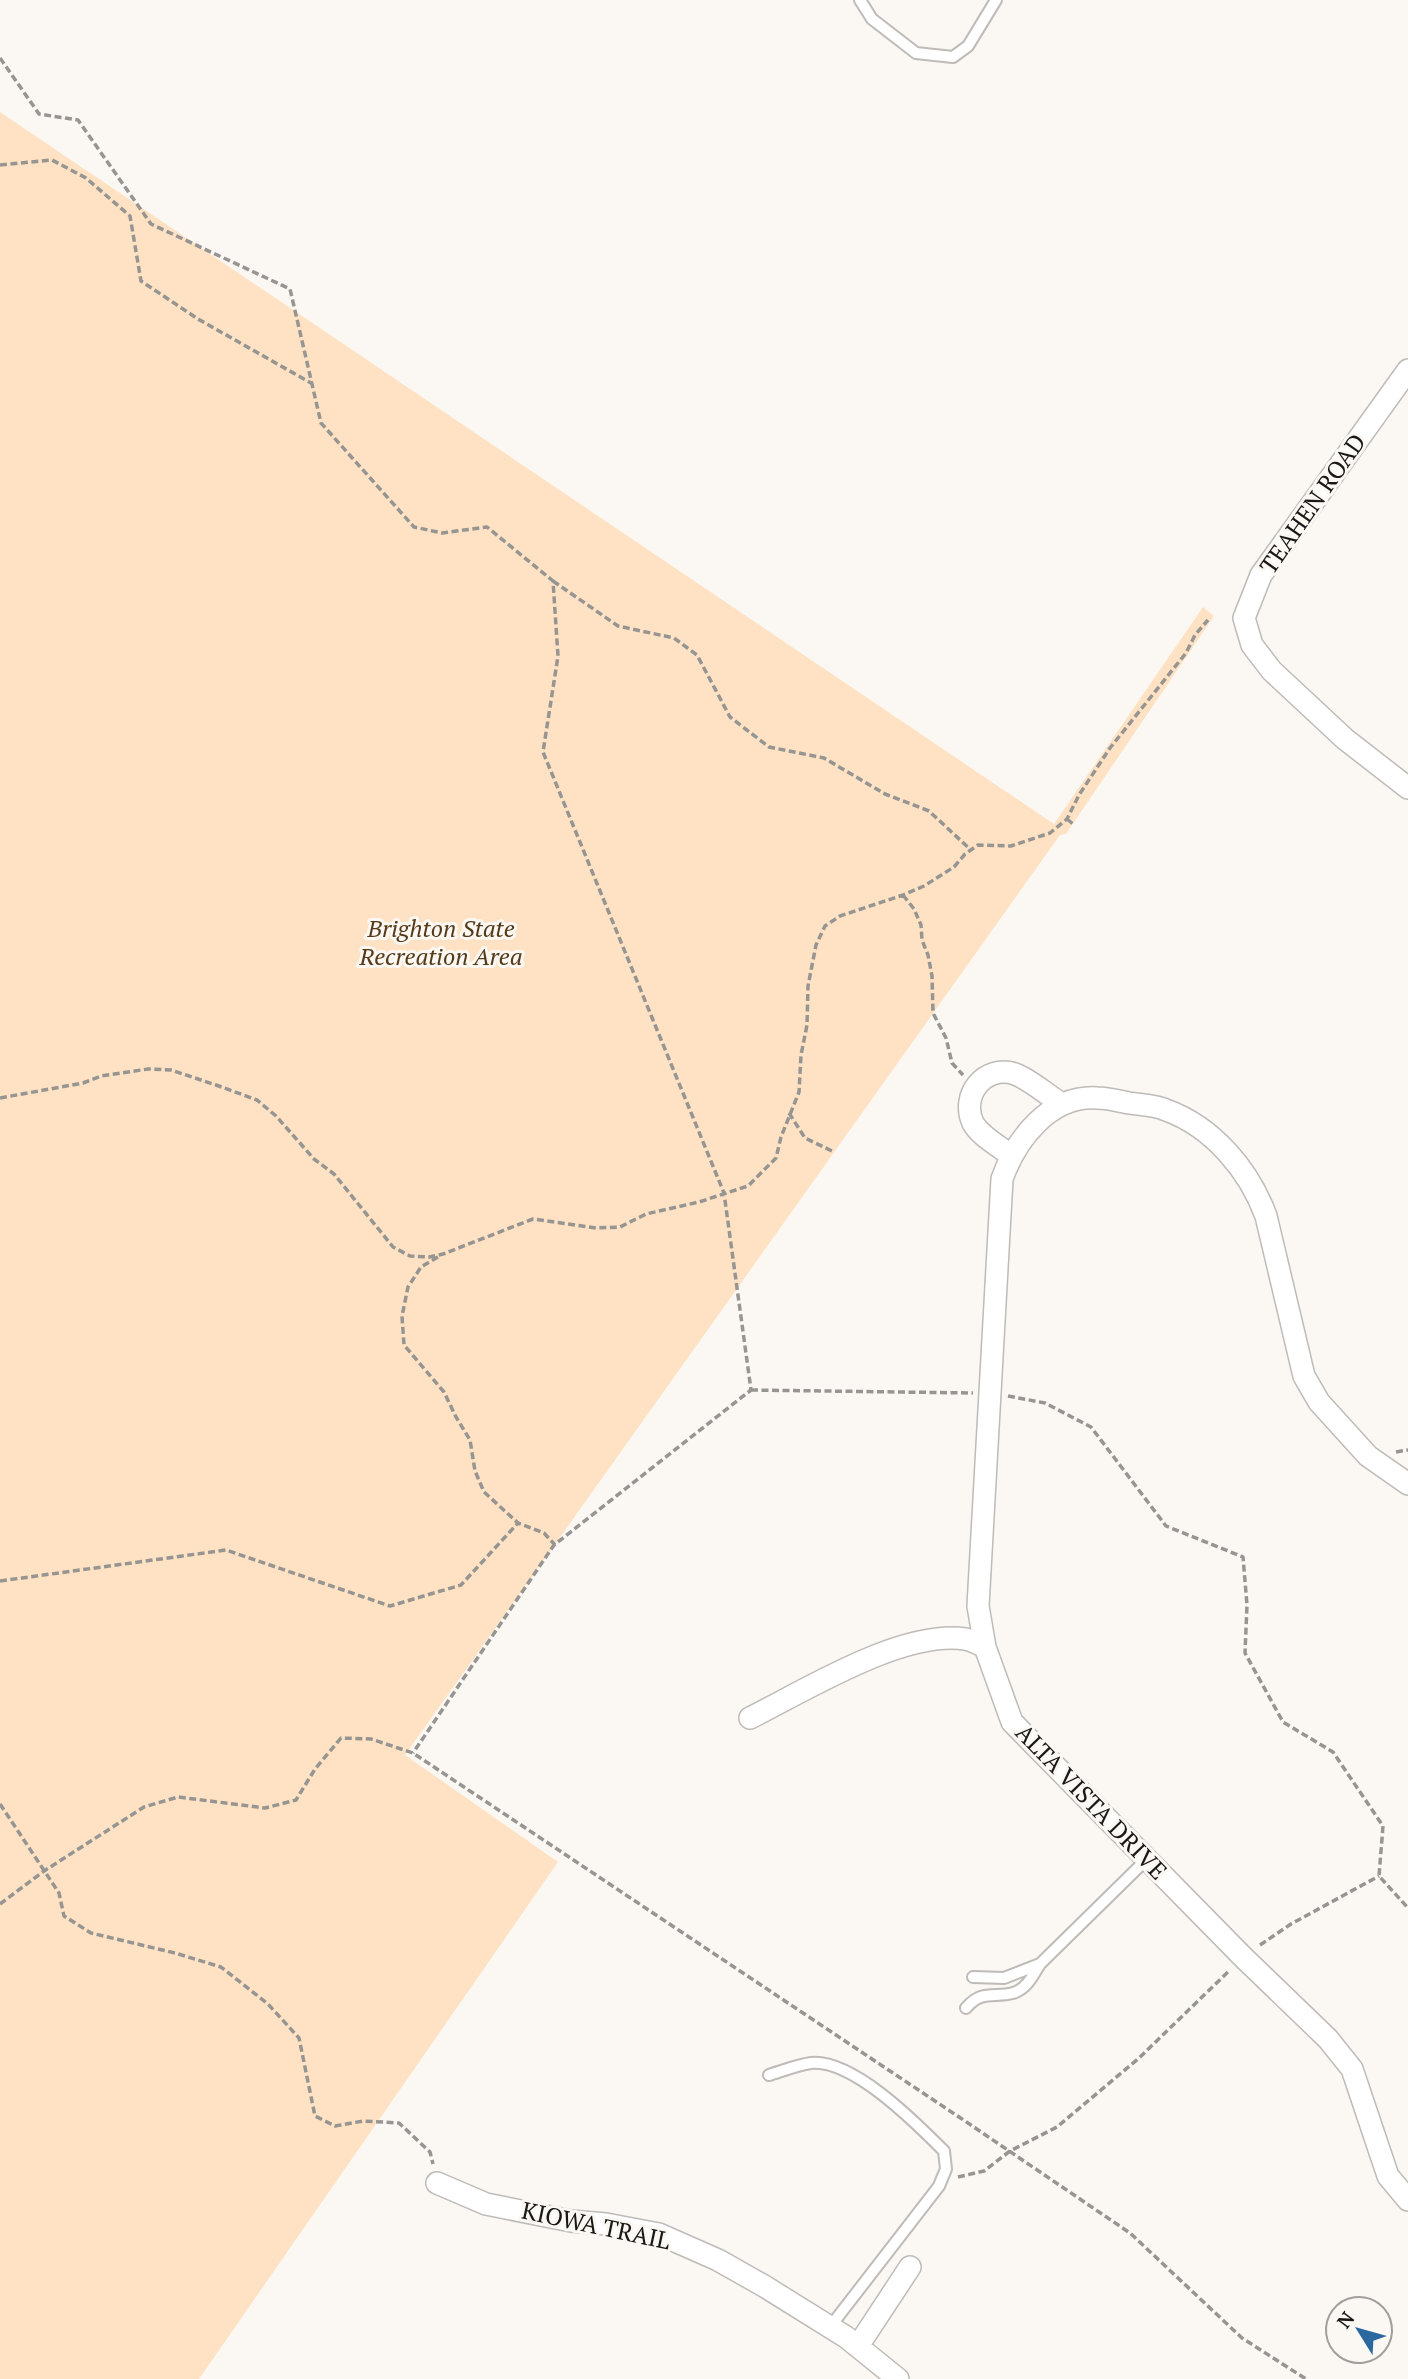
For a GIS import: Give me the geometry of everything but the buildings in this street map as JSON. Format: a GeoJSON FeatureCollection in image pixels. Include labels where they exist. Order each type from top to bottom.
{"type":"FeatureCollection","features":[{"type":"Feature","properties":{"kind":"street","name":"TEAHEN ROAD"},"geometry":{"type":"LineString","coordinates":[[1408,370],[1261,575],[1244,618],[1252,645],[1272,671],[1345,739],[1408,788]]}},
{"type":"Feature","properties":{"kind":"street"},"geometry":{"type":"LineString","coordinates":[[1010,1156],[977,1129],[972,1121],[970,1099],[984,1077],[995,1072],[1017,1075],[1062,1104]]}},
{"type":"Feature","properties":{"kind":"street","name":"ALTA VISTA DRIVE"},"geometry":{"type":"LineString","coordinates":[[1408,1484],[1368,1455],[1319,1402],[1304,1376],[1266,1216],[1259,1197],[1222,1146],[1192,1122],[1164,1109],[1095,1097],[1062,1104],[1028,1131],[1010,1156],[1002,1179],[978,1606],[985,1647],[1012,1722],[1243,1957],[1328,2039],[1352,2069],[1388,2176],[1408,2200]]}},
{"type":"Feature","properties":{"kind":"street"},"geometry":{"type":"LineString","coordinates":[[750,1718],[870,1658],[896,1648],[945,1639],[967,1639],[985,1647]]}},
{"type":"Feature","properties":{"kind":"street","name":"KIOWA TRAIL"},"geometry":{"type":"LineString","coordinates":[[437,2183],[486,2204],[571,2221],[606,2224],[659,2234],[718,2260],[830,2327],[898,2379]]}},
{"type":"Feature","properties":{"kind":"street"},"geometry":{"type":"LineString","coordinates":[[858,2346],[911,2267]]}},
{"type":"Feature","properties":{"kind":"lane"},"geometry":{"type":"LineString","coordinates":[[860,0],[872,19],[916,53],[953,57],[968,46],[996,0]]}},
{"type":"Feature","properties":{"kind":"lane"},"geometry":{"type":"LineString","coordinates":[[966,2008],[972,2001],[987,1994],[1014,1993],[1029,1982],[1040,1964],[1147,1860]]}},
{"type":"Feature","properties":{"kind":"lane"},"geometry":{"type":"LineString","coordinates":[[973,1977],[1004,1978],[1040,1964]]}},
{"type":"Feature","properties":{"kind":"lane"},"geometry":{"type":"LineString","coordinates":[[769,2075],[811,2063],[830,2064],[861,2080],[895,2103],[944,2151],[946,2169],[941,2180],[830,2327]]}},
{"type":"Feature","properties":{"kind":"path"},"geometry":{"type":"LineString","coordinates":[[0,58],[39,114],[78,120],[151,224],[290,289],[321,423],[414,527],[442,533],[487,527],[553,582],[618,626],[674,638],[697,655],[730,717],[769,747],[824,758],[885,794],[929,811],[971,850]]}},
{"type":"Feature","properties":{"kind":"path"},"geometry":{"type":"LineString","coordinates":[[0,165],[52,160],[86,178],[130,216],[141,282],[198,319],[312,383]]}},
{"type":"Feature","properties":{"kind":"path"},"geometry":{"type":"LineString","coordinates":[[553,582],[558,656],[542,752],[724,1193],[751,1390]]}},
{"type":"Feature","properties":{"kind":"path"},"geometry":{"type":"LineString","coordinates":[[555,1545],[544,1534],[519,1523],[484,1492],[475,1471],[470,1440],[444,1392],[404,1345],[402,1316],[408,1287],[422,1267],[443,1254],[533,1219],[596,1228],[620,1227],[646,1214],[698,1202],[748,1186],[776,1158],[789,1113],[799,1092],[801,1055],[807,1025],[808,986],[816,945],[825,926],[840,916],[903,895],[954,867],[978,845],[1011,846],[1026,842],[1050,833],[1067,820],[1079,795],[1110,748],[1186,653],[1195,635],[1208,621]]}},
{"type":"Feature","properties":{"kind":"path"},"geometry":{"type":"LineString","coordinates":[[1067,820],[1073,824]]}},
{"type":"Feature","properties":{"kind":"path"},"geometry":{"type":"LineString","coordinates":[[903,895],[914,909],[921,925],[922,940],[932,976],[933,1013],[946,1038],[952,1063],[975,1088]]}},
{"type":"Feature","properties":{"kind":"path"},"geometry":{"type":"LineString","coordinates":[[0,1098],[83,1083],[101,1076],[148,1069],[170,1070],[216,1085],[257,1100],[276,1116],[314,1159],[334,1174],[393,1247],[410,1256],[443,1254]]}},
{"type":"Feature","properties":{"kind":"path"},"geometry":{"type":"LineString","coordinates":[[789,1113],[805,1138],[834,1152]]}},
{"type":"Feature","properties":{"kind":"path"},"geometry":{"type":"LineString","coordinates":[[413,1753],[554,1545],[751,1390],[990,1393],[1045,1403],[1091,1427],[1166,1526],[1243,1557],[1247,1605],[1245,1653],[1283,1722],[1333,1752],[1383,1826],[1379,1876],[1408,1908]]}},
{"type":"Feature","properties":{"kind":"path"},"geometry":{"type":"LineString","coordinates":[[0,1581],[226,1550],[390,1606],[461,1585],[519,1523]]}},
{"type":"Feature","properties":{"kind":"path"},"geometry":{"type":"LineString","coordinates":[[0,1904],[44,1871],[144,1807],[178,1797],[265,1808],[296,1800],[315,1769],[341,1738],[371,1739],[413,1753],[1130,2233],[1242,2337],[1306,2379]]}},
{"type":"Feature","properties":{"kind":"path"},"geometry":{"type":"LineString","coordinates":[[0,1804],[59,1893],[64,1916],[91,1933],[174,1952],[221,1968],[268,2004],[299,2038],[316,2116],[335,2126],[363,2121],[399,2123],[430,2152],[437,2183]]}},
{"type":"Feature","properties":{"kind":"path"},"geometry":{"type":"LineString","coordinates":[[941,2180],[984,2171],[1010,2151],[1057,2127],[1139,2058],[1243,1957],[1291,1924],[1379,1876]]}},
{"type":"Feature","properties":{"kind":"green space","name":"Brighton State Recreation Area"},"geometry":{"type":"Polygon","coordinates":[[[0,112],[1054,824],[1203,607],[1214,616],[1066,834],[1060,835],[405,1755],[558,1862],[199,2379],[0,2379],[0,112]]]}}]}
